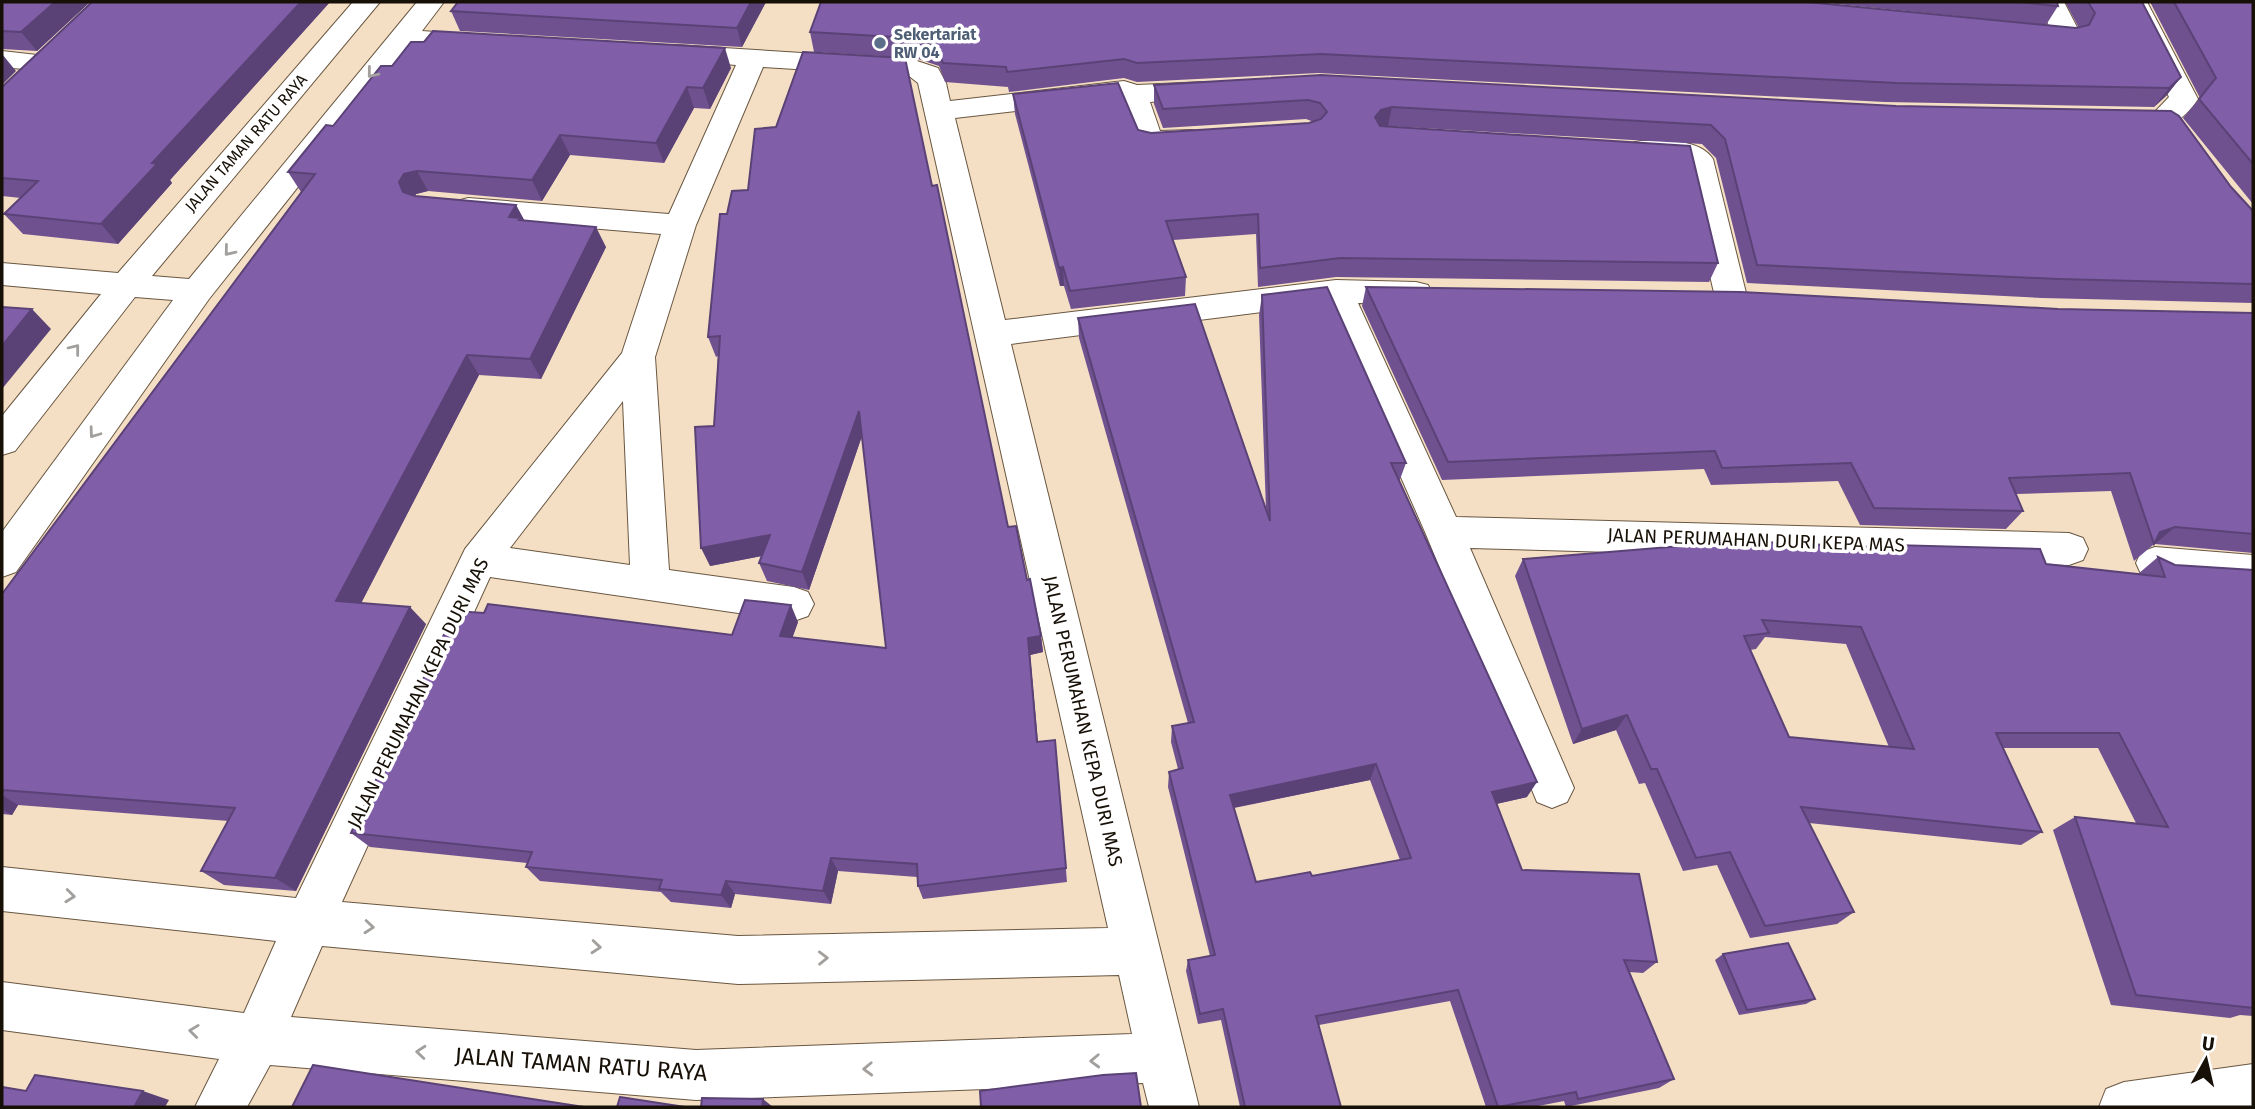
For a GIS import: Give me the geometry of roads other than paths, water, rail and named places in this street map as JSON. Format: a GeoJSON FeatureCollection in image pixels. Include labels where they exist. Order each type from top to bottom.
{"type":"FeatureCollection","features":[{"type":"Feature","properties":{"kind":"street","name":"JALAN TAMAN RATU RAYA"},"geometry":{"type":"LineString","coordinates":[[2,440],[136,285],[367,2]]}},
{"type":"Feature","properties":{"kind":"street"},"geometry":{"type":"LineString","coordinates":[[2,561],[192,290],[431,2]]}},
{"type":"Feature","properties":{"kind":"street"},"geometry":{"type":"LineString","coordinates":[[1999,30],[2063,37],[2065,32],[2050,2]]}},
{"type":"Feature","properties":{"kind":"street"},"geometry":{"type":"LineString","coordinates":[[2134,2],[2184,99],[2160,125]]}},
{"type":"Feature","properties":{"kind":"street"},"geometry":{"type":"LineString","coordinates":[[401,38],[509,44]]}},
{"type":"Feature","properties":{"kind":"street","name":"JALAN PERUMAHAN KEPA DURI MAS"},"geometry":{"type":"LineString","coordinates":[[645,51],[922,70],[932,83],[1174,1107]]}},
{"type":"Feature","properties":{"kind":"street"},"geometry":{"type":"LineString","coordinates":[[2,59],[54,54],[18,88]]}},
{"type":"Feature","properties":{"kind":"street","name":"JALAN PERUMAHAN KEPA DURI MAS"},"geometry":{"type":"LineString","coordinates":[[220,1107],[257,1039],[479,560],[638,357],[680,225],[753,58]]}},
{"type":"Feature","properties":{"kind":"street"},"geometry":{"type":"LineString","coordinates":[[1133,94],[1228,89]]}},
{"type":"Feature","properties":{"kind":"street"},"geometry":{"type":"LineString","coordinates":[[937,111],[1128,90],[1133,94],[1150,141],[1225,137]]}},
{"type":"Feature","properties":{"kind":"street"},"geometry":{"type":"LineString","coordinates":[[1610,148],[1679,152],[1691,154],[1698,159],[1731,298]]}},
{"type":"Feature","properties":{"kind":"street"},"geometry":{"type":"LineString","coordinates":[[441,205],[680,225]]}},
{"type":"Feature","properties":{"kind":"street"},"geometry":{"type":"LineString","coordinates":[[2,274],[192,290]]}},
{"type":"Feature","properties":{"kind":"street"},"geometry":{"type":"LineString","coordinates":[[1336,291],[1444,532],[1552,788]]}},
{"type":"Feature","properties":{"kind":"street"},"geometry":{"type":"LineString","coordinates":[[993,334],[1336,291],[1445,293]]}},
{"type":"Feature","properties":{"kind":"street"},"geometry":{"type":"LineString","coordinates":[[638,357],[650,584]]}},
{"type":"Feature","properties":{"kind":"street","name":"JALAN PERUMAHAN DURI KEPA MAS"},"geometry":{"type":"LineString","coordinates":[[1444,532],[2068,549]]}},
{"type":"Feature","properties":{"kind":"street"},"geometry":{"type":"LineString","coordinates":[[479,560],[794,604]]}},
{"type":"Feature","properties":{"kind":"street"},"geometry":{"type":"LineString","coordinates":[[2155,563],[2253,571]]}},
{"type":"Feature","properties":{"kind":"street"},"geometry":{"type":"LineString","coordinates":[[2,889],[309,922],[738,960],[1136,951]]}},
{"type":"Feature","properties":{"kind":"street","name":"JALAN TAMAN RATU RAYA"},"geometry":{"type":"LineString","coordinates":[[2,1006],[257,1039],[695,1075],[1163,1058]]}},
{"type":"Feature","properties":{"kind":"street"},"geometry":{"type":"LineString","coordinates":[[2124,1107],[2253,1089]]}},
{"type":"Feature","properties":{"kind":"place","name":"Sekertariat RW 04"},"geometry":{"type":"Point","coordinates":[880,43]}}]}
